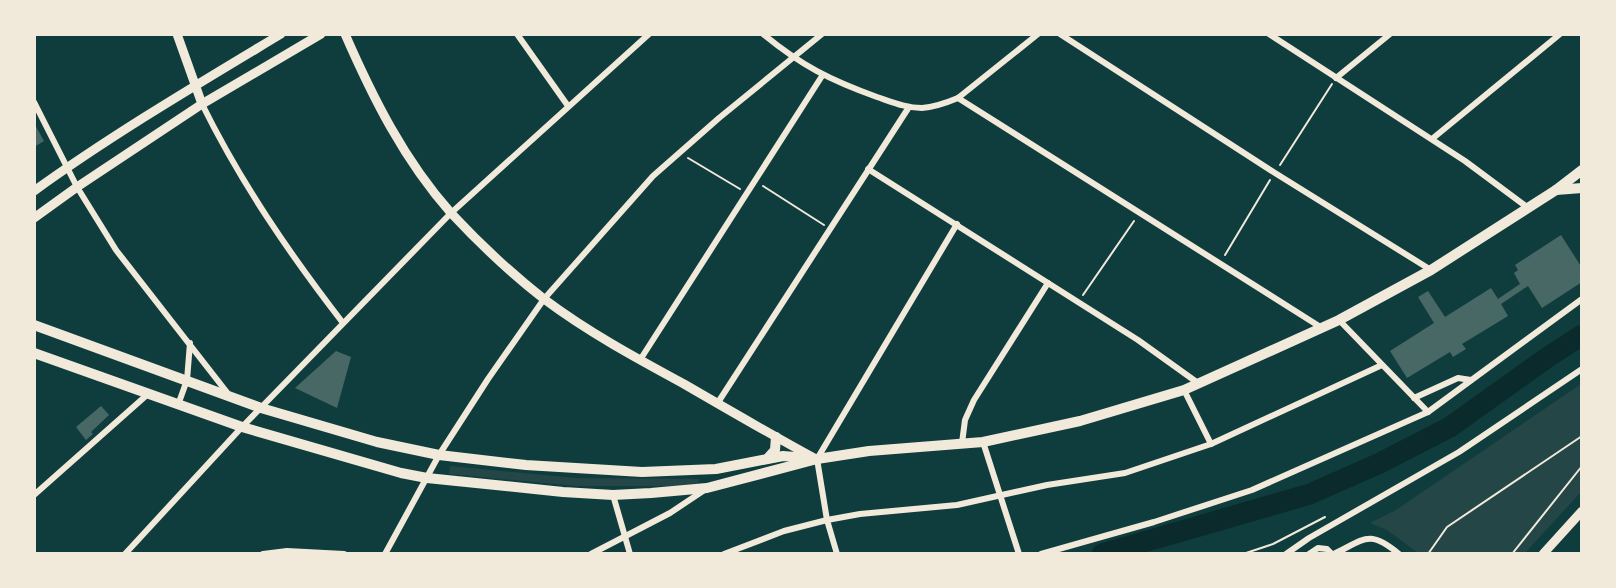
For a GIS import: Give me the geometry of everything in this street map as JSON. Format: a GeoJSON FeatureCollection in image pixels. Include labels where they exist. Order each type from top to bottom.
{"type":"FeatureCollection","features":[{"type":"Feature","properties":{"kind":"main road"},"geometry":{"type":"LineString","coordinates":[[34,353],[242,427],[371,465],[427,478],[613,495],[707,488],[817,459],[869,451],[984,442],[1080,421],[1184,390],[1339,320],[1431,270],[1556,190],[1581,170]]}},
{"type":"Feature","properties":{"kind":"main road"},"geometry":{"type":"LineString","coordinates":[[1556,190],[1581,188]]}},
{"type":"Feature","properties":{"kind":"main road"},"geometry":{"type":"LineString","coordinates":[[34,325],[261,408],[377,442],[439,455],[526,465],[642,472],[716,469],[783,456],[817,459]]}},
{"type":"Feature","properties":{"kind":"main road"},"geometry":{"type":"LineString","coordinates":[[767,459],[775,450],[776,437]]}},
{"type":"Feature","properties":{"kind":"street"},"geometry":{"type":"LineString","coordinates":[[177,34],[202,104],[236,169],[271,226],[343,323]]}},
{"type":"Feature","properties":{"kind":"street"},"geometry":{"type":"LineString","coordinates":[[34,191],[195,86],[281,34]]}},
{"type":"Feature","properties":{"kind":"street"},"geometry":{"type":"LineString","coordinates":[[34,218],[202,104],[321,34]]}},
{"type":"Feature","properties":{"kind":"street"},"geometry":{"type":"LineString","coordinates":[[345,34],[389,128],[413,163],[451,213],[544,299],[640,360],[817,459]]}},
{"type":"Feature","properties":{"kind":"street"},"geometry":{"type":"LineString","coordinates":[[517,34],[568,106]]}},
{"type":"Feature","properties":{"kind":"street"},"geometry":{"type":"LineString","coordinates":[[125,554],[242,427],[451,213],[649,34]]}},
{"type":"Feature","properties":{"kind":"street"},"geometry":{"type":"LineString","coordinates":[[763,34],[792,58],[822,76],[909,107],[934,106],[958,98],[1038,34]]}},
{"type":"Feature","properties":{"kind":"street"},"geometry":{"type":"LineString","coordinates":[[385,554],[439,455],[544,299],[625,206],[678,152],[822,34]]}},
{"type":"Feature","properties":{"kind":"street"},"geometry":{"type":"LineString","coordinates":[[1060,34],[1275,173],[1431,270]]}},
{"type":"Feature","properties":{"kind":"street"},"geometry":{"type":"LineString","coordinates":[[1269,34],[1432,139],[1501,186],[1527,207]]}},
{"type":"Feature","properties":{"kind":"street"},"geometry":{"type":"LineString","coordinates":[[1336,78],[1390,34]]}},
{"type":"Feature","properties":{"kind":"street"},"geometry":{"type":"LineString","coordinates":[[1432,139],[1560,34]]}},
{"type":"Feature","properties":{"kind":"street"},"geometry":{"type":"LineString","coordinates":[[640,360],[822,76]]}},
{"type":"Feature","properties":{"kind":"street"},"geometry":{"type":"LineString","coordinates":[[958,98],[1322,328]]}},
{"type":"Feature","properties":{"kind":"street"},"geometry":{"type":"LineString","coordinates":[[34,102],[77,188],[116,250],[231,397]]}},
{"type":"Feature","properties":{"kind":"street"},"geometry":{"type":"LineString","coordinates":[[717,404],[909,107]]}},
{"type":"Feature","properties":{"kind":"street"},"geometry":{"type":"LineString","coordinates":[[868,169],[1138,340],[1198,384]]}},
{"type":"Feature","properties":{"kind":"street"},"geometry":{"type":"LineString","coordinates":[[837,554],[827,520],[817,459],[957,224]]}},
{"type":"Feature","properties":{"kind":"street"},"geometry":{"type":"LineString","coordinates":[[962,443],[964,425],[974,400],[1048,284]]}},
{"type":"Feature","properties":{"kind":"street"},"geometry":{"type":"LineString","coordinates":[[1041,554],[1188,512],[1252,490],[1428,412],[1581,299]]}},
{"type":"Feature","properties":{"kind":"street"},"geometry":{"type":"LineString","coordinates":[[1339,320],[1428,412]]}},
{"type":"Feature","properties":{"kind":"street"},"geometry":{"type":"LineString","coordinates":[[178,405],[187,380],[190,343]]}},
{"type":"Feature","properties":{"kind":"street"},"geometry":{"type":"LineString","coordinates":[[724,554],[784,531],[827,520],[860,514],[957,505],[1047,485],[1125,473],[1211,444],[1382,365]]}},
{"type":"Feature","properties":{"kind":"street"},"geometry":{"type":"LineString","coordinates":[[1286,554],[1459,452],[1581,369]]}},
{"type":"Feature","properties":{"kind":"street"},"geometry":{"type":"LineString","coordinates":[[1414,398],[1458,378],[1471,380]]}},
{"type":"Feature","properties":{"kind":"street"},"geometry":{"type":"LineString","coordinates":[[1184,390],[1211,444]]}},
{"type":"Feature","properties":{"kind":"street"},"geometry":{"type":"LineString","coordinates":[[34,495],[148,394]]}},
{"type":"Feature","properties":{"kind":"street"},"geometry":{"type":"LineString","coordinates":[[984,442],[1019,554]]}},
{"type":"Feature","properties":{"kind":"street"},"geometry":{"type":"LineString","coordinates":[[591,554],[676,509],[707,488]]}},
{"type":"Feature","properties":{"kind":"street"},"geometry":{"type":"LineString","coordinates":[[613,495],[630,554]]}},
{"type":"Feature","properties":{"kind":"street"},"geometry":{"type":"LineString","coordinates":[[1543,554],[1581,511]]}},
{"type":"Feature","properties":{"kind":"street"},"geometry":{"type":"LineString","coordinates":[[1309,554],[1318,548],[1328,549],[1333,554],[1369,537],[1379,539],[1398,554]]}},
{"type":"Feature","properties":{"kind":"street"},"geometry":{"type":"LineString","coordinates":[[263,554],[287,551],[344,554]]}},
{"type":"Feature","properties":{"kind":"path"},"geometry":{"type":"LineString","coordinates":[[678,152],[747,194]]}},
{"type":"Feature","properties":{"kind":"path"},"geometry":{"type":"LineString","coordinates":[[755,181],[830,228]]}},
{"type":"Feature","properties":{"kind":"path"},"geometry":{"type":"LineString","coordinates":[[1077,303],[1139,214]]}},
{"type":"Feature","properties":{"kind":"path"},"geometry":{"type":"LineString","coordinates":[[1428,554],[1447,527],[1581,436]]}},
{"type":"Feature","properties":{"kind":"path"},"geometry":{"type":"LineString","coordinates":[[1512,554],[1581,466]]}},
{"type":"Feature","properties":{"kind":"shaded area"},"geometry":{"type":"Polygon","coordinates":[[[1581,384],[1581,492],[1525,553],[1418,553],[1387,530],[1370,523],[1396,510],[1581,384]]]}},
{"type":"Feature","properties":{"kind":"shaded area"},"geometry":{"type":"Polygon","coordinates":[[[450,466],[576,478],[699,479],[698,486],[575,486],[449,474],[450,466]]]}},
{"type":"Feature","properties":{"kind":"building"},"geometry":{"type":"Polygon","coordinates":[[[34,123],[44,141],[34,147],[34,123]]]}},
{"type":"Feature","properties":{"kind":"building"},"geometry":{"type":"Polygon","coordinates":[[[1561,235],[1582,268],[1582,282],[1542,308],[1528,286],[1501,304],[1508,316],[1462,344],[1466,349],[1453,357],[1450,352],[1407,378],[1390,351],[1434,323],[1418,297],[1428,291],[1445,317],[1491,288],[1498,299],[1520,284],[1514,273],[1518,270],[1515,265],[1561,235]]]}},
{"type":"Feature","properties":{"kind":"building"},"geometry":{"type":"Polygon","coordinates":[[[336,351],[351,357],[337,408],[295,388],[336,351]]]}},
{"type":"Feature","properties":{"kind":"building"},"geometry":{"type":"Polygon","coordinates":[[[101,406],[109,415],[86,440],[76,427],[101,406]]]}},
{"type":"Feature","properties":{"kind":"waterway"},"geometry":{"type":"LineString","coordinates":[[1102,554],[1310,494],[1380,463],[1450,427],[1582,335]]}}]}
